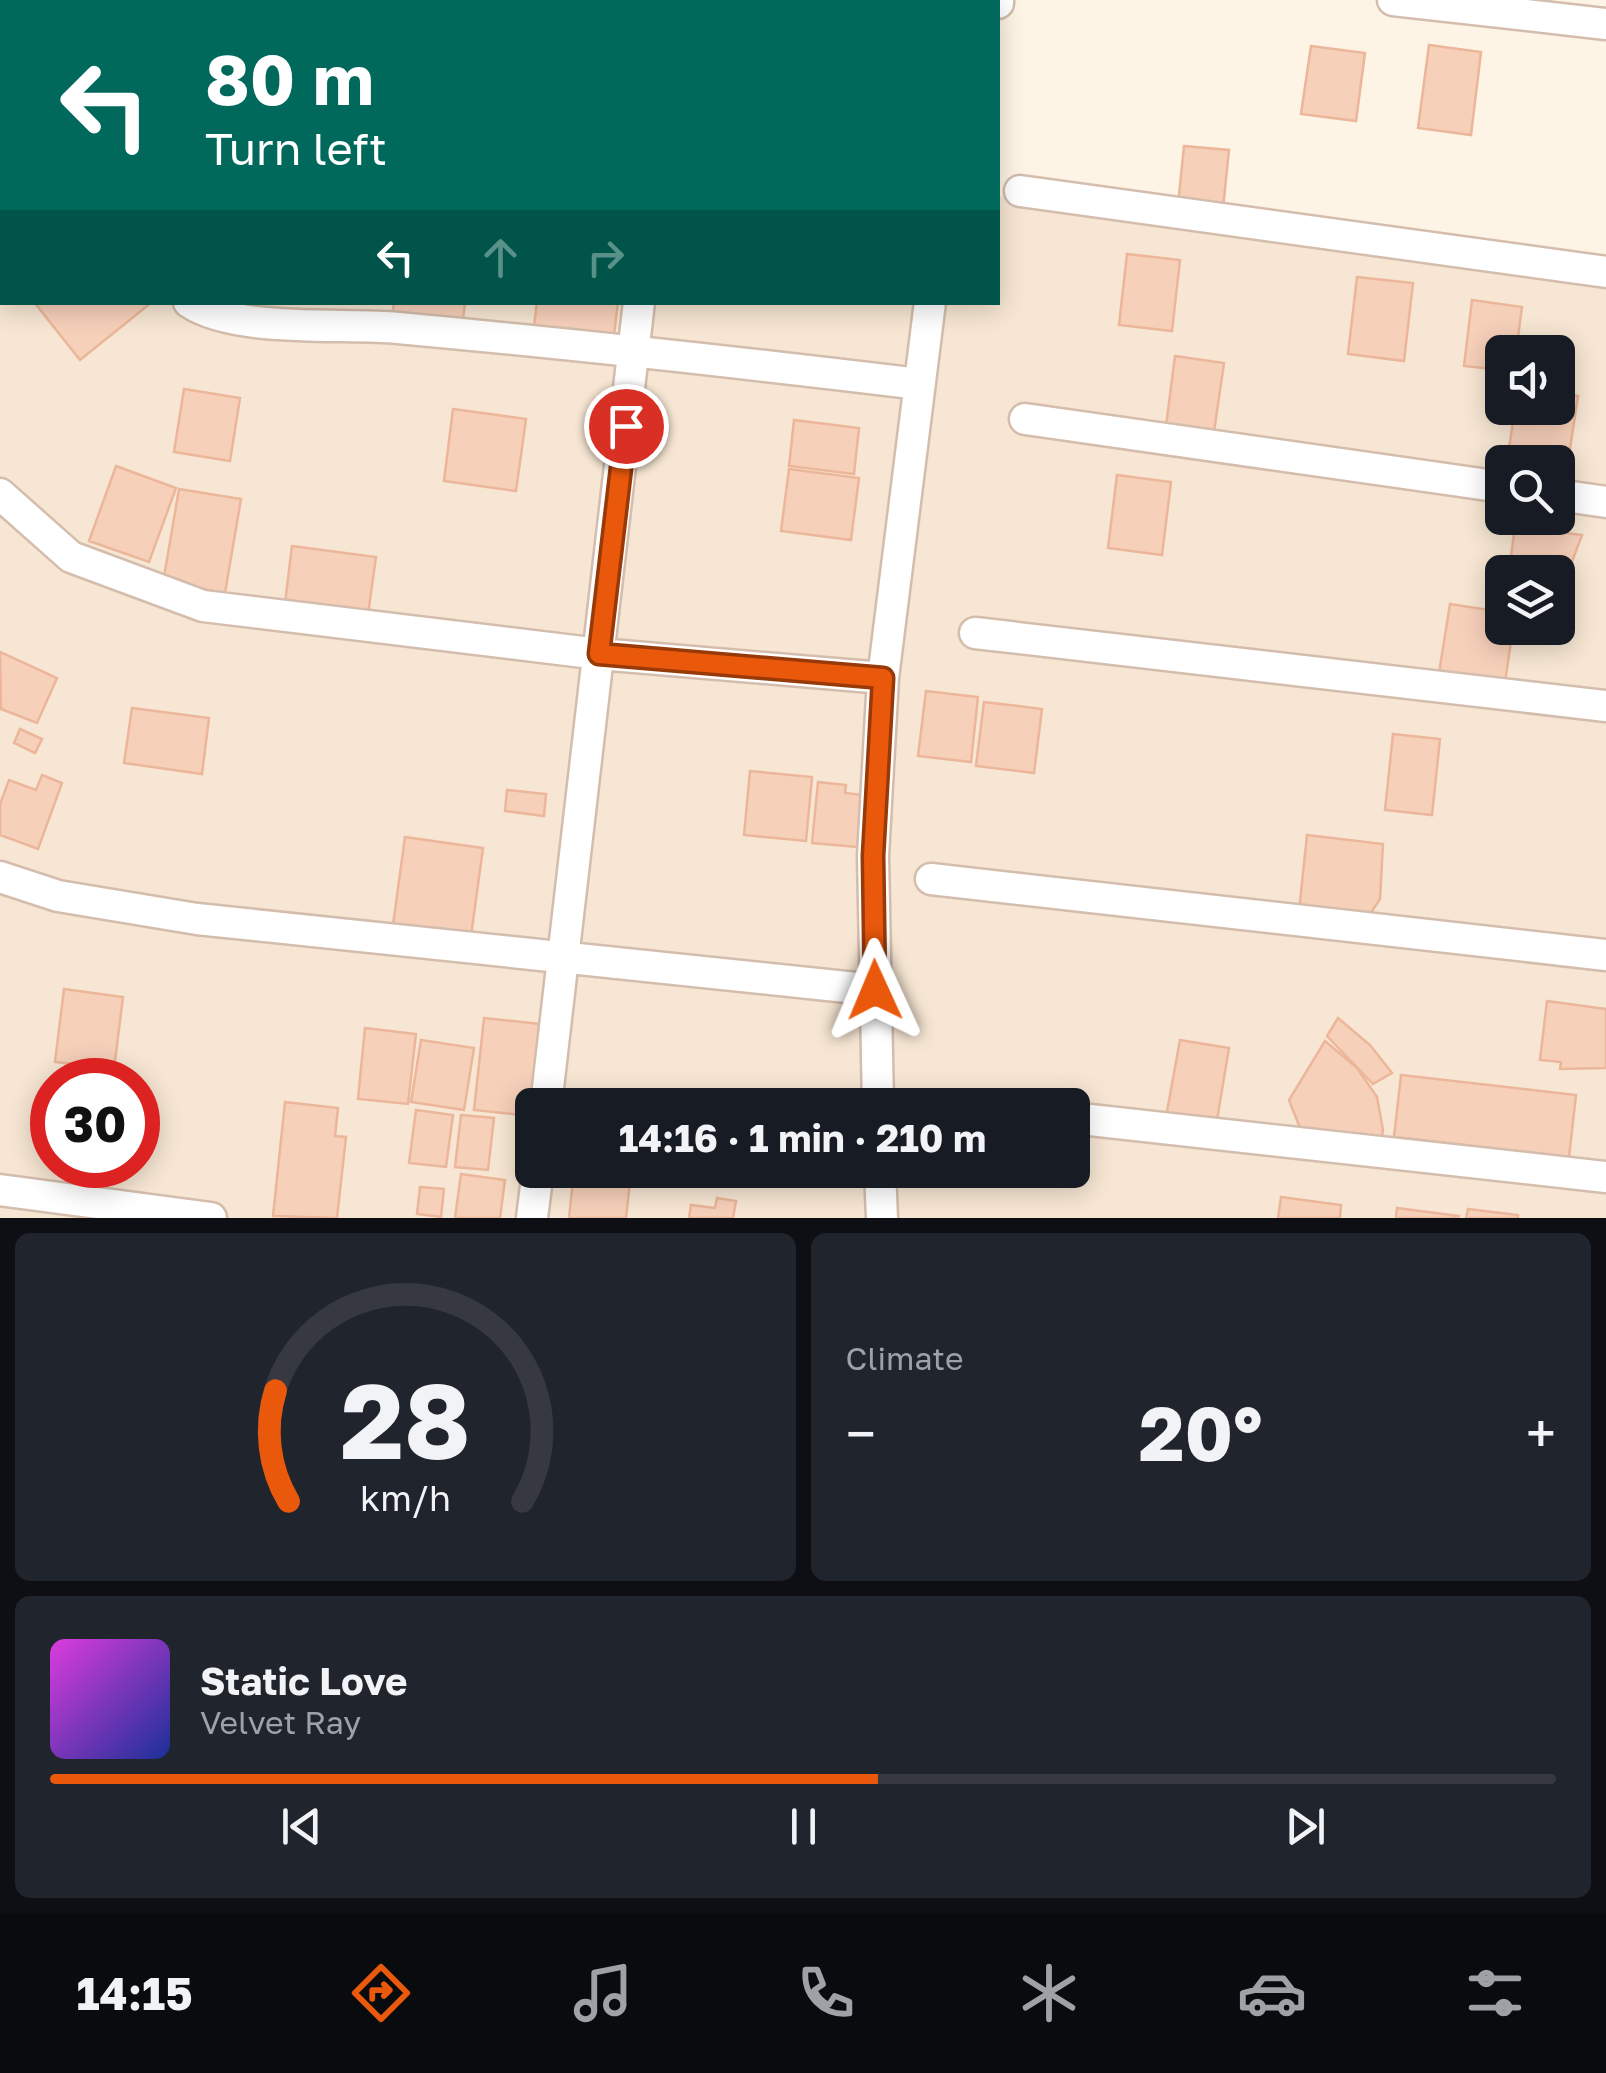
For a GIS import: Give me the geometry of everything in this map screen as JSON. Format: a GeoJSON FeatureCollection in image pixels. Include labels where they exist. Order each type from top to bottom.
{"type":"FeatureCollection","features":[{"type":"Feature","properties":{"kind":"street"},"geometry":{"type":"LineString","coordinates":[[1393,0],[1606,24]]}},
{"type":"Feature","properties":{"kind":"street"},"geometry":{"type":"LineString","coordinates":[[1020,191],[1606,272]]}},
{"type":"Feature","properties":{"kind":"street"},"geometry":{"type":"LineString","coordinates":[[198,305],[251,323],[335,322],[636,349],[919,384]]}},
{"type":"Feature","properties":{"kind":"street"},"geometry":{"type":"LineString","coordinates":[[548,1088],[639,305]]}},
{"type":"Feature","properties":{"kind":"street"},"geometry":{"type":"LineString","coordinates":[[878,1088],[873,856],[883,678],[930,305]]}},
{"type":"Feature","properties":{"kind":"street"},"geometry":{"type":"LineString","coordinates":[[1024,419],[1485,485]]}},
{"type":"Feature","properties":{"kind":"street"},"geometry":{"type":"LineString","coordinates":[[0,494],[71,557],[202,606],[599,654],[883,678]]}},
{"type":"Feature","properties":{"kind":"street"},"geometry":{"type":"LineString","coordinates":[[1575,497],[1606,502]]}},
{"type":"Feature","properties":{"kind":"street"},"geometry":{"type":"LineString","coordinates":[[975,634],[1606,706]]}},
{"type":"Feature","properties":{"kind":"street"},"geometry":{"type":"LineString","coordinates":[[0,876],[58,896],[197,920],[875,990]]}},
{"type":"Feature","properties":{"kind":"street"},"geometry":{"type":"LineString","coordinates":[[931,879],[1606,956]]}},
{"type":"Feature","properties":{"kind":"street"},"geometry":{"type":"LineString","coordinates":[[1090,1120],[1606,1177]]}},
{"type":"Feature","properties":{"kind":"street"},"geometry":{"type":"LineString","coordinates":[[532,1218],[536,1188]]}},
{"type":"Feature","properties":{"kind":"street"},"geometry":{"type":"LineString","coordinates":[[881,1188],[882,1218]]}},
{"type":"Feature","properties":{"kind":"street"},"geometry":{"type":"LineString","coordinates":[[0,1190],[211,1218]]}},
{"type":"Feature","properties":{"kind":"shaded area"},"geometry":{"type":"Polygon","coordinates":[[[1000,196],[1606,280],[1606,1218],[0,1218],[0,305],[1000,305],[1000,196]]]}},
{"type":"Feature","properties":{"kind":"building"},"geometry":{"type":"Polygon","coordinates":[[[1429,45],[1481,52],[1471,135],[1418,128],[1429,45]]]}},
{"type":"Feature","properties":{"kind":"building"},"geometry":{"type":"Polygon","coordinates":[[[1311,46],[1365,53],[1356,121],[1301,114],[1311,46]]]}},
{"type":"Feature","properties":{"kind":"building"},"geometry":{"type":"Polygon","coordinates":[[[1184,146],[1229,150],[1223,209],[1178,205],[1184,146]]]}},
{"type":"Feature","properties":{"kind":"building"},"geometry":{"type":"Polygon","coordinates":[[[1127,254],[1180,260],[1172,331],[1119,325],[1127,254]]]}},
{"type":"Feature","properties":{"kind":"building"},"geometry":{"type":"Polygon","coordinates":[[[1357,277],[1413,283],[1404,361],[1348,354],[1357,277]]]}},
{"type":"Feature","properties":{"kind":"building"},"geometry":{"type":"Polygon","coordinates":[[[1472,300],[1522,307],[1518,335],[1485,335],[1485,368],[1464,366],[1472,300]]]}},
{"type":"Feature","properties":{"kind":"building"},"geometry":{"type":"Polygon","coordinates":[[[36,305],[148,305],[80,360],[36,305]]]}},
{"type":"Feature","properties":{"kind":"building"},"geometry":{"type":"Polygon","coordinates":[[[394,305],[465,305],[463,320],[393,311],[394,305]]]}},
{"type":"Feature","properties":{"kind":"building"},"geometry":{"type":"Polygon","coordinates":[[[537,305],[618,305],[613,343],[533,334],[537,305]]]}},
{"type":"Feature","properties":{"kind":"building"},"geometry":{"type":"Polygon","coordinates":[[[1175,356],[1224,363],[1214,432],[1166,426],[1175,356]]]}},
{"type":"Feature","properties":{"kind":"building"},"geometry":{"type":"Polygon","coordinates":[[[184,389],[240,398],[230,461],[174,452],[184,389]]]}},
{"type":"Feature","properties":{"kind":"building"},"geometry":{"type":"Polygon","coordinates":[[[453,409],[526,419],[516,491],[444,481],[453,409]]]}},
{"type":"Feature","properties":{"kind":"building"},"geometry":{"type":"Polygon","coordinates":[[[794,420],[859,428],[854,474],[789,466],[794,420]]]}},
{"type":"Feature","properties":{"kind":"building"},"geometry":{"type":"Polygon","coordinates":[[[1512,425],[1574,425],[1571,445],[1510,445],[1512,425]]]}},
{"type":"Feature","properties":{"kind":"building"},"geometry":{"type":"Polygon","coordinates":[[[116,466],[176,488],[149,562],[89,541],[116,466]]]}},
{"type":"Feature","properties":{"kind":"building"},"geometry":{"type":"Polygon","coordinates":[[[789,469],[859,478],[851,540],[781,531],[789,469]]]}},
{"type":"Feature","properties":{"kind":"building"},"geometry":{"type":"Polygon","coordinates":[[[1117,475],[1171,482],[1162,555],[1108,548],[1117,475]]]}},
{"type":"Feature","properties":{"kind":"building"},"geometry":{"type":"Polygon","coordinates":[[[179,489],[241,499],[225,593],[163,583],[179,489]]]}},
{"type":"Feature","properties":{"kind":"building"},"geometry":{"type":"Polygon","coordinates":[[[1514,535],[1582,535],[1574,555],[1511,555],[1514,535]]]}},
{"type":"Feature","properties":{"kind":"building"},"geometry":{"type":"Polygon","coordinates":[[[292,546],[376,557],[368,614],[285,603],[292,546]]]}},
{"type":"Feature","properties":{"kind":"building"},"geometry":{"type":"Polygon","coordinates":[[[1450,604],[1485,609],[1485,645],[1510,645],[1504,689],[1438,679],[1450,604]]]}},
{"type":"Feature","properties":{"kind":"building"},"geometry":{"type":"Polygon","coordinates":[[[0,652],[57,678],[37,723],[1,709],[0,652]]]}},
{"type":"Feature","properties":{"kind":"building"},"geometry":{"type":"Polygon","coordinates":[[[926,691],[978,697],[971,762],[918,756],[926,691]]]}},
{"type":"Feature","properties":{"kind":"building"},"geometry":{"type":"Polygon","coordinates":[[[984,702],[1042,709],[1034,773],[976,766],[984,702]]]}},
{"type":"Feature","properties":{"kind":"building"},"geometry":{"type":"Polygon","coordinates":[[[132,708],[209,718],[202,774],[124,763],[132,708]]]}},
{"type":"Feature","properties":{"kind":"building"},"geometry":{"type":"Polygon","coordinates":[[[20,729],[42,739],[35,753],[14,743],[20,729]]]}},
{"type":"Feature","properties":{"kind":"building"},"geometry":{"type":"Polygon","coordinates":[[[1393,734],[1440,739],[1432,815],[1385,810],[1393,734]]]}},
{"type":"Feature","properties":{"kind":"building"},"geometry":{"type":"Polygon","coordinates":[[[750,771],[812,777],[806,841],[744,835],[750,771]]]}},
{"type":"Feature","properties":{"kind":"building"},"geometry":{"type":"Polygon","coordinates":[[[42,775],[62,783],[38,849],[0,835],[0,804],[9,780],[36,790],[42,775]]]}},
{"type":"Feature","properties":{"kind":"building"},"geometry":{"type":"Polygon","coordinates":[[[818,782],[846,785],[845,793],[863,795],[857,847],[812,843],[818,782]]]}},
{"type":"Feature","properties":{"kind":"building"},"geometry":{"type":"Polygon","coordinates":[[[507,790],[546,794],[544,816],[505,811],[507,790]]]}},
{"type":"Feature","properties":{"kind":"building"},"geometry":{"type":"Polygon","coordinates":[[[1307,835],[1383,844],[1380,899],[1366,920],[1299,911],[1307,835]]]}},
{"type":"Feature","properties":{"kind":"building"},"geometry":{"type":"Polygon","coordinates":[[[405,837],[483,848],[471,936],[393,925],[405,837]]]}},
{"type":"Feature","properties":{"kind":"building"},"geometry":{"type":"Polygon","coordinates":[[[64,989],[123,997],[115,1058],[55,1058],[64,989]]]}},
{"type":"Feature","properties":{"kind":"building"},"geometry":{"type":"Polygon","coordinates":[[[1547,1001],[1606,1009],[1606,1068],[1560,1069],[1561,1062],[1540,1060],[1547,1001]]]}},
{"type":"Feature","properties":{"kind":"building"},"geometry":{"type":"Polygon","coordinates":[[[484,1018],[541,1024],[534,1088],[515,1088],[515,1114],[474,1110],[484,1018]]]}},
{"type":"Feature","properties":{"kind":"building"},"geometry":{"type":"Polygon","coordinates":[[[1338,1018],[1370,1045],[1392,1073],[1373,1084],[1327,1036],[1338,1018]]]}},
{"type":"Feature","properties":{"kind":"building"},"geometry":{"type":"Polygon","coordinates":[[[365,1028],[416,1034],[408,1104],[358,1099],[365,1028]]]}},
{"type":"Feature","properties":{"kind":"building"},"geometry":{"type":"Polygon","coordinates":[[[421,1040],[474,1048],[464,1110],[411,1102],[421,1040]]]}},
{"type":"Feature","properties":{"kind":"building"},"geometry":{"type":"Polygon","coordinates":[[[1180,1040],[1229,1048],[1216,1126],[1166,1117],[1180,1040]]]}},
{"type":"Feature","properties":{"kind":"building"},"geometry":{"type":"Polygon","coordinates":[[[1325,1041],[1357,1068],[1377,1097],[1383,1130],[1380,1148],[1304,1138],[1289,1100],[1325,1041]]]}},
{"type":"Feature","properties":{"kind":"building"},"geometry":{"type":"Polygon","coordinates":[[[1401,1075],[1576,1095],[1569,1157],[1394,1137],[1401,1075]]]}},
{"type":"Feature","properties":{"kind":"building"},"geometry":{"type":"Polygon","coordinates":[[[285,1102],[338,1108],[335,1136],[346,1137],[337,1218],[273,1216],[285,1102]]]}},
{"type":"Feature","properties":{"kind":"building"},"geometry":{"type":"Polygon","coordinates":[[[416,1110],[453,1115],[446,1167],[409,1163],[416,1110]]]}},
{"type":"Feature","properties":{"kind":"building"},"geometry":{"type":"Polygon","coordinates":[[[461,1115],[494,1118],[488,1170],[455,1167],[461,1115]]]}},
{"type":"Feature","properties":{"kind":"building"},"geometry":{"type":"Polygon","coordinates":[[[461,1174],[505,1180],[500,1218],[455,1218],[461,1174]]]}},
{"type":"Feature","properties":{"kind":"building"},"geometry":{"type":"Polygon","coordinates":[[[420,1187],[444,1189],[441,1217],[417,1214],[420,1187]]]}},
{"type":"Feature","properties":{"kind":"building"},"geometry":{"type":"Polygon","coordinates":[[[572,1188],[629,1188],[626,1218],[569,1218],[572,1188]]]}},
{"type":"Feature","properties":{"kind":"building"},"geometry":{"type":"Polygon","coordinates":[[[1281,1197],[1341,1205],[1340,1218],[1278,1218],[1281,1197]]]}},
{"type":"Feature","properties":{"kind":"building"},"geometry":{"type":"Polygon","coordinates":[[[717,1198],[736,1201],[733,1218],[689,1218],[691,1205],[715,1208],[717,1198]]]}},
{"type":"Feature","properties":{"kind":"building"},"geometry":{"type":"Polygon","coordinates":[[[1397,1208],[1459,1216],[1396,1218],[1397,1208]]]}},
{"type":"Feature","properties":{"kind":"building"},"geometry":{"type":"Polygon","coordinates":[[[1468,1209],[1518,1215],[1518,1218],[1466,1218],[1468,1209]]]}},
{"type":"Feature","properties":{"kind":"route"},"geometry":{"type":"LineString","coordinates":[[626,426],[599,654],[883,678],[873,856],[875,990]]}}]}
